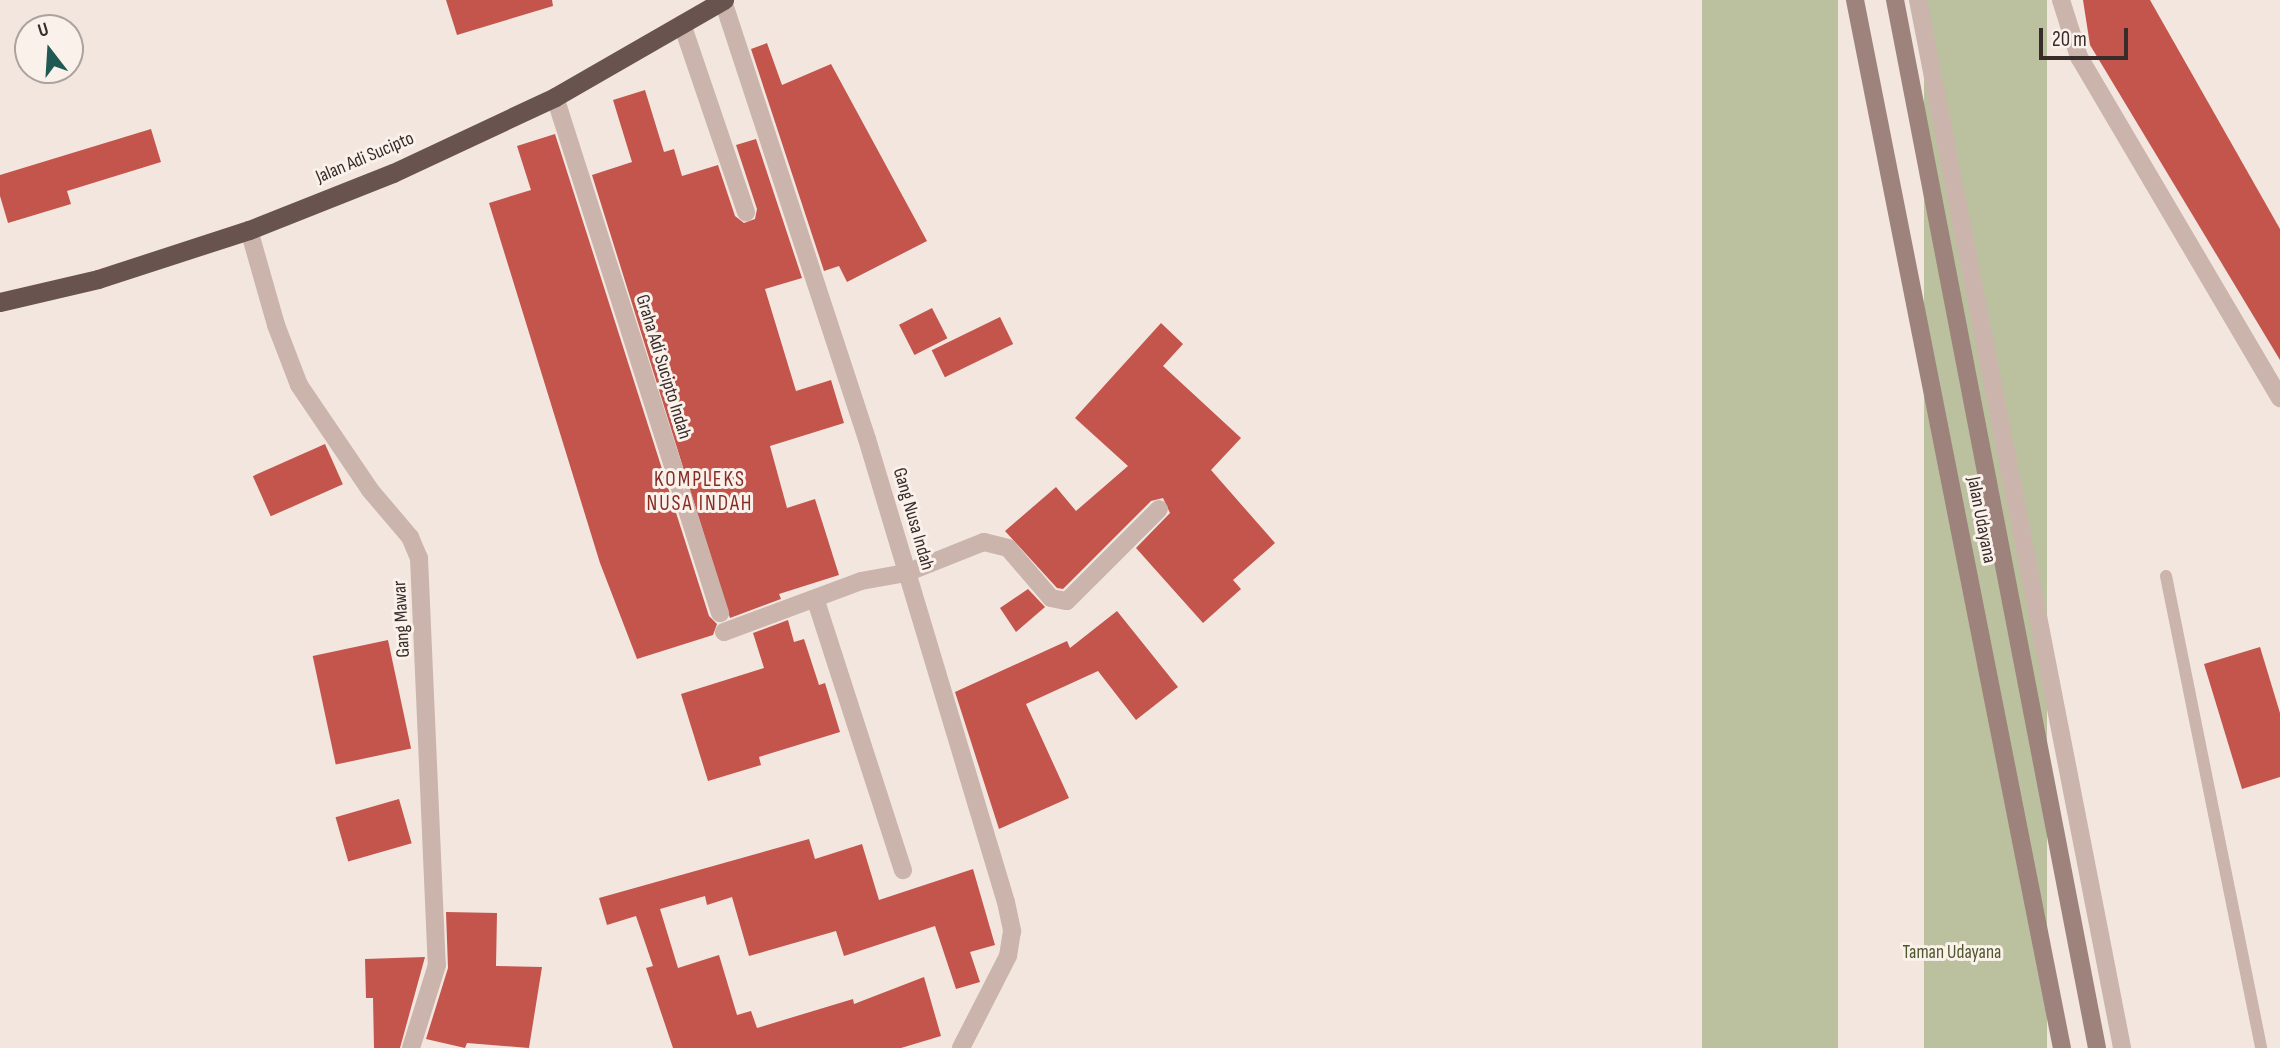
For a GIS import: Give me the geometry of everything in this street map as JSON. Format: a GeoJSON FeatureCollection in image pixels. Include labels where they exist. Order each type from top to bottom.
{"type":"FeatureCollection","features":[{"type":"Feature","properties":{"kind":"highway","name":"Jalan Adi Sucipto"},"geometry":{"type":"LineString","coordinates":[[0,302],[98,279],[249,230],[393,173],[557,103],[723,0]]}},
{"type":"Feature","properties":{"kind":"main road","name":"Jalan Udayana"},"geometry":{"type":"LineString","coordinates":[[1855,0],[2062,1048]]}},
{"type":"Feature","properties":{"kind":"main road","name":"Jalan Udayana"},"geometry":{"type":"LineString","coordinates":[[1895,0],[2096,1048]]}},
{"type":"Feature","properties":{"kind":"street","name":"Gang Nusa Indah"},"geometry":{"type":"LineString","coordinates":[[723,0],[867,439],[1012,931],[1009,956],[961,1048]]}},
{"type":"Feature","properties":{"kind":"street"},"geometry":{"type":"LineString","coordinates":[[1918,0],[2122,1048]]}},
{"type":"Feature","properties":{"kind":"street"},"geometry":{"type":"LineString","coordinates":[[2061,0],[2079,57],[2280,398]]}},
{"type":"Feature","properties":{"kind":"street"},"geometry":{"type":"LineString","coordinates":[[682,24],[746,212]]}},
{"type":"Feature","properties":{"kind":"street","name":"Graha Adi Sucipto Indah"},"geometry":{"type":"LineString","coordinates":[[557,103],[720,613]]}},
{"type":"Feature","properties":{"kind":"street","name":"Gang Mawar"},"geometry":{"type":"LineString","coordinates":[[249,230],[276,325],[299,385],[370,490],[410,537],[419,558],[437,965],[411,1048]]}},
{"type":"Feature","properties":{"kind":"street"},"geometry":{"type":"LineString","coordinates":[[724,632],[816,601],[861,581],[906,573],[968,546],[996,542],[1008,548],[1051,597],[1067,601],[1159,509]]}},
{"type":"Feature","properties":{"kind":"street"},"geometry":{"type":"LineString","coordinates":[[816,601],[903,870]]}},
{"type":"Feature","properties":{"kind":"lane"},"geometry":{"type":"LineString","coordinates":[[2165,576],[2261,1048]]}},
{"type":"Feature","properties":{"kind":"green space"},"geometry":{"type":"Polygon","coordinates":[[[1702,0],[1838,0],[1838,1048],[1702,1048],[1702,0]]]}},
{"type":"Feature","properties":{"kind":"green space","name":"Taman Udayana"},"geometry":{"type":"Polygon","coordinates":[[[1924,0],[2047,0],[2047,1048],[1924,1048],[1924,0]]]}},
{"type":"Feature","properties":{"kind":"building"},"geometry":{"type":"Polygon","coordinates":[[[446,0],[552,0],[553,6],[457,35],[446,0]]]}},
{"type":"Feature","properties":{"kind":"building"},"geometry":{"type":"Polygon","coordinates":[[[2083,0],[2150,0],[2280,229],[2280,360],[2090,45],[2083,0]]]}},
{"type":"Feature","properties":{"kind":"building"},"geometry":{"type":"Polygon","coordinates":[[[767,43],[782,85],[831,64],[927,241],[847,282],[839,266],[824,271],[751,49],[767,43]]]}},
{"type":"Feature","properties":{"kind":"building"},"geometry":{"type":"Polygon","coordinates":[[[645,90],[664,152],[674,149],[682,176],[718,165],[735,216],[744,223],[755,219],[757,209],[736,145],[756,139],[802,278],[765,289],[796,391],[831,380],[844,423],[770,446],[787,508],[815,499],[839,575],[779,594],[781,599],[730,618],[592,175],[632,162],[613,100],[645,90]]]}},
{"type":"Feature","properties":{"kind":"building"},"geometry":{"type":"Polygon","coordinates":[[[151,129],[161,162],[67,191],[71,204],[8,223],[0,196],[0,175],[151,129]]]}},
{"type":"Feature","properties":{"kind":"building"},"geometry":{"type":"Polygon","coordinates":[[[555,134],[709,616],[717,624],[713,635],[637,659],[600,563],[489,203],[531,190],[517,146],[555,134]]]}},
{"type":"Feature","properties":{"kind":"building"},"geometry":{"type":"Polygon","coordinates":[[[932,308],[947,338],[914,355],[899,325],[932,308]]]}},
{"type":"Feature","properties":{"kind":"building"},"geometry":{"type":"Polygon","coordinates":[[[1000,317],[1013,344],[945,377],[932,350],[1000,317]]]}},
{"type":"Feature","properties":{"kind":"building"},"geometry":{"type":"Polygon","coordinates":[[[1161,323],[1183,344],[1163,366],[1241,438],[1211,470],[1275,543],[1233,580],[1241,589],[1203,623],[1136,548],[1170,513],[1163,498],[1151,501],[1063,589],[1057,588],[1005,531],[1056,487],[1076,511],[1128,466],[1075,418],[1161,323]]]}},
{"type":"Feature","properties":{"kind":"building"},"geometry":{"type":"Polygon","coordinates":[[[325,444],[343,484],[271,516],[253,476],[325,444]]]}},
{"type":"Feature","properties":{"kind":"building"},"geometry":{"type":"Polygon","coordinates":[[[1028,589],[1045,607],[1016,632],[1000,608],[1028,589]]]}},
{"type":"Feature","properties":{"kind":"building"},"geometry":{"type":"Polygon","coordinates":[[[1117,611],[1178,687],[1136,720],[1098,671],[1026,704],[1069,798],[999,829],[955,692],[1067,641],[1070,648],[1117,611]]]}},
{"type":"Feature","properties":{"kind":"building"},"geometry":{"type":"Polygon","coordinates":[[[788,620],[794,642],[804,639],[819,685],[825,683],[840,732],[759,757],[761,765],[708,781],[681,694],[764,668],[753,633],[788,620]]]}},
{"type":"Feature","properties":{"kind":"building"},"geometry":{"type":"Polygon","coordinates":[[[388,640],[411,749],[336,765],[313,656],[388,640]]]}},
{"type":"Feature","properties":{"kind":"building"},"geometry":{"type":"Polygon","coordinates":[[[2260,647],[2280,713],[2280,777],[2242,789],[2204,664],[2260,647]]]}},
{"type":"Feature","properties":{"kind":"building"},"geometry":{"type":"Polygon","coordinates":[[[399,799],[412,843],[348,861],[336,817],[399,799]]]}},
{"type":"Feature","properties":{"kind":"building"},"geometry":{"type":"Polygon","coordinates":[[[809,839],[815,859],[862,844],[879,900],[973,869],[995,945],[970,952],[980,982],[956,989],[935,926],[844,956],[836,931],[749,956],[732,897],[707,905],[705,896],[660,909],[678,968],[719,955],[737,1015],[751,1011],[757,1028],[853,999],[854,1004],[924,977],[941,1036],[901,1048],[673,1048],[646,968],[653,966],[636,916],[607,925],[599,898],[809,839]]]}},
{"type":"Feature","properties":{"kind":"building"},"geometry":{"type":"Polygon","coordinates":[[[446,912],[497,913],[496,966],[542,967],[529,1048],[467,1043],[465,1048],[426,1039],[448,968],[446,912]]]}},
{"type":"Feature","properties":{"kind":"building"},"geometry":{"type":"Polygon","coordinates":[[[425,957],[400,1048],[374,1048],[373,998],[366,998],[365,959],[425,957]]]}},
{"type":"Feature","properties":{"kind":"district","name":"KOMPLEKS NUSA INDAH"},"geometry":{"type":"Point","coordinates":[700,492]}}]}
